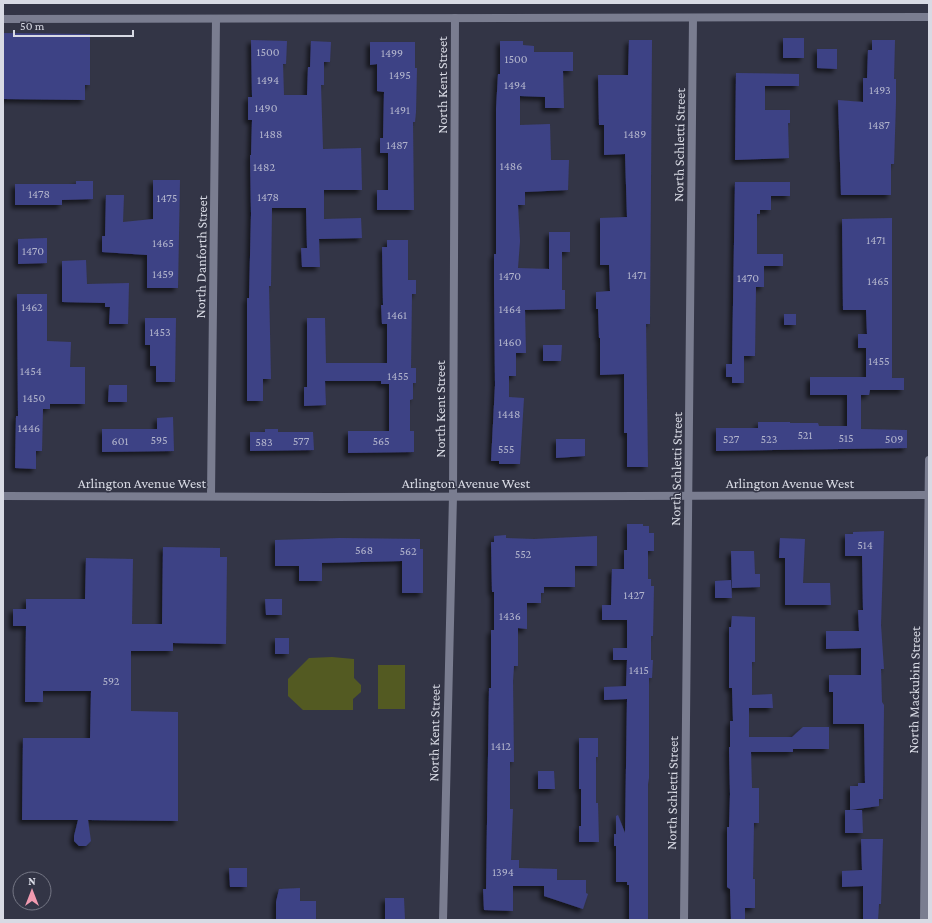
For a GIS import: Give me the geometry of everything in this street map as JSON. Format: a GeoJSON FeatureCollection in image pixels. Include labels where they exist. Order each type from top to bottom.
{"type":"FeatureCollection","features":[{"type":"Feature","properties":{"kind":"street"},"geometry":{"type":"LineString","coordinates":[[3,19],[929,17]]}},
{"type":"Feature","properties":{"kind":"street","name":"North Kent Street"},"geometry":{"type":"LineString","coordinates":[[443,920],[453,496],[455,18]]}},
{"type":"Feature","properties":{"kind":"street","name":"North Schletti Street"},"geometry":{"type":"LineString","coordinates":[[684,920],[693,18]]}},
{"type":"Feature","properties":{"kind":"street","name":"North Danforth Street"},"geometry":{"type":"LineString","coordinates":[[211,496],[216,19]]}},
{"type":"Feature","properties":{"kind":"street","name":"North Mackubin Street"},"geometry":{"type":"LineString","coordinates":[[924,920],[929,460]]}},
{"type":"Feature","properties":{"kind":"street","name":"Arlington Avenue West"},"geometry":{"type":"LineString","coordinates":[[3,496],[330,497],[929,495]]}},
{"type":"Feature","properties":{"kind":"green space"},"geometry":{"type":"Polygon","coordinates":[[[332,657],[354,659],[354,678],[361,685],[361,692],[353,699],[353,710],[303,710],[288,696],[288,679],[309,658],[332,657]]]}},
{"type":"Feature","properties":{"kind":"green space"},"geometry":{"type":"Polygon","coordinates":[[[378,665],[405,665],[405,709],[378,709],[378,665]]]}},
{"type":"Feature","properties":{"kind":"building"},"geometry":{"type":"Polygon","coordinates":[[[3,33],[90,34],[90,85],[85,85],[85,100],[3,99],[3,33]]]}},
{"type":"Feature","properties":{"kind":"building"},"geometry":{"type":"Polygon","coordinates":[[[783,38],[804,38],[804,58],[783,58],[783,38]]]}},
{"type":"Feature","properties":{"kind":"building"},"geometry":{"type":"Polygon","coordinates":[[[251,40],[287,41],[286,64],[283,64],[284,95],[307,95],[311,41],[331,42],[330,62],[324,62],[324,85],[321,85],[323,149],[361,148],[362,190],[324,190],[324,219],[361,218],[362,238],[319,239],[320,267],[302,267],[301,248],[307,248],[306,208],[272,208],[271,286],[269,286],[271,379],[263,379],[263,401],[247,401],[247,298],[249,298],[251,214],[250,155],[252,120],[248,120],[248,97],[252,97],[251,40]]]}},
{"type":"Feature","properties":{"kind":"building"},"geometry":{"type":"Polygon","coordinates":[[[629,40],[652,40],[650,324],[646,324],[648,467],[627,467],[627,433],[624,433],[624,374],[600,375],[600,338],[598,309],[596,309],[596,292],[610,291],[609,265],[600,265],[600,218],[627,217],[625,154],[604,155],[604,125],[599,125],[598,75],[628,75],[629,40]]]}},
{"type":"Feature","properties":{"kind":"building"},"geometry":{"type":"Polygon","coordinates":[[[872,40],[895,40],[894,79],[896,79],[896,102],[894,164],[891,164],[891,195],[841,195],[838,100],[863,102],[863,78],[867,78],[868,50],[872,50],[872,40]]]}},
{"type":"Feature","properties":{"kind":"building"},"geometry":{"type":"Polygon","coordinates":[[[500,41],[523,41],[523,45],[534,46],[534,52],[573,52],[573,71],[563,71],[564,108],[545,108],[545,97],[520,96],[520,125],[550,124],[551,160],[569,160],[568,190],[525,192],[525,205],[518,205],[520,241],[518,268],[549,269],[549,232],[570,232],[570,252],[562,252],[562,290],[565,290],[565,309],[525,310],[526,353],[516,353],[516,376],[509,376],[509,397],[524,398],[520,464],[499,464],[499,461],[491,461],[495,385],[494,254],[496,254],[496,109],[498,74],[500,74],[500,41]]]}},
{"type":"Feature","properties":{"kind":"building"},"geometry":{"type":"Polygon","coordinates":[[[370,42],[415,42],[415,68],[417,68],[416,112],[415,122],[413,122],[414,210],[377,210],[377,190],[388,190],[388,153],[380,153],[380,138],[383,138],[384,92],[377,91],[377,64],[370,65],[370,42]]]}},
{"type":"Feature","properties":{"kind":"building"},"geometry":{"type":"Polygon","coordinates":[[[817,49],[837,49],[837,69],[817,68],[817,49]]]}},
{"type":"Feature","properties":{"kind":"building"},"geometry":{"type":"Polygon","coordinates":[[[736,73],[799,74],[799,86],[765,86],[765,110],[790,110],[790,123],[788,123],[789,158],[735,160],[736,73]]]}},
{"type":"Feature","properties":{"kind":"building"},"geometry":{"type":"Polygon","coordinates":[[[153,180],[180,180],[178,288],[147,288],[147,255],[102,252],[102,236],[105,236],[106,195],[124,195],[123,222],[153,219],[153,180]]]}},
{"type":"Feature","properties":{"kind":"building"},"geometry":{"type":"Polygon","coordinates":[[[76,181],[93,181],[93,199],[62,200],[62,205],[15,205],[15,184],[76,184],[76,181]]]}},
{"type":"Feature","properties":{"kind":"building"},"geometry":{"type":"Polygon","coordinates":[[[735,182],[790,182],[790,196],[771,196],[771,210],[760,210],[760,214],[757,214],[757,254],[783,254],[783,266],[764,266],[764,287],[756,287],[755,356],[744,356],[744,383],[732,383],[732,377],[726,377],[726,364],[732,364],[735,182]]]}},
{"type":"Feature","properties":{"kind":"building"},"geometry":{"type":"Polygon","coordinates":[[[892,218],[892,378],[904,378],[904,390],[870,390],[869,395],[861,395],[861,429],[907,430],[907,448],[716,451],[716,428],[758,428],[758,422],[818,423],[819,426],[847,426],[847,395],[810,395],[810,377],[866,377],[866,348],[858,348],[858,334],[867,334],[866,310],[843,310],[842,219],[892,218]]]}},
{"type":"Feature","properties":{"kind":"building"},"geometry":{"type":"Polygon","coordinates":[[[47,238],[47,263],[18,264],[18,239],[47,238]]]}},
{"type":"Feature","properties":{"kind":"building"},"geometry":{"type":"Polygon","coordinates":[[[387,240],[408,240],[408,280],[416,280],[416,294],[412,294],[411,368],[416,368],[416,383],[413,383],[413,399],[410,400],[410,431],[414,431],[414,452],[348,453],[348,431],[389,431],[389,384],[381,384],[381,381],[325,381],[326,405],[304,406],[304,387],[307,387],[307,318],[325,318],[326,363],[387,363],[387,324],[382,324],[381,305],[383,305],[382,247],[387,247],[387,240]]]}},
{"type":"Feature","properties":{"kind":"building"},"geometry":{"type":"Polygon","coordinates":[[[86,260],[87,284],[129,283],[128,324],[109,324],[110,307],[105,307],[105,303],[62,302],[62,261],[86,260]]]}},
{"type":"Feature","properties":{"kind":"building"},"geometry":{"type":"Polygon","coordinates":[[[17,294],[47,294],[47,341],[71,342],[70,367],[85,367],[85,404],[50,404],[50,409],[43,409],[42,451],[36,451],[36,469],[15,468],[16,416],[18,416],[17,294]]]}},
{"type":"Feature","properties":{"kind":"building"},"geometry":{"type":"Polygon","coordinates":[[[784,314],[796,314],[796,325],[784,325],[784,314]]]}},
{"type":"Feature","properties":{"kind":"building"},"geometry":{"type":"Polygon","coordinates":[[[145,318],[176,318],[175,382],[156,382],[156,366],[150,366],[150,345],[145,345],[145,318]]]}},
{"type":"Feature","properties":{"kind":"building"},"geometry":{"type":"Polygon","coordinates":[[[543,345],[562,345],[561,361],[543,361],[543,345]]]}},
{"type":"Feature","properties":{"kind":"building"},"geometry":{"type":"Polygon","coordinates":[[[109,385],[127,385],[127,402],[108,402],[109,385]]]}},
{"type":"Feature","properties":{"kind":"building"},"geometry":{"type":"Polygon","coordinates":[[[173,417],[174,451],[102,452],[102,429],[157,429],[157,418],[173,417]]]}},
{"type":"Feature","properties":{"kind":"building"},"geometry":{"type":"Polygon","coordinates":[[[265,429],[278,429],[278,432],[313,432],[314,450],[250,451],[250,432],[265,432],[265,429]]]}},
{"type":"Feature","properties":{"kind":"building"},"geometry":{"type":"Polygon","coordinates":[[[556,439],[585,439],[585,456],[556,458],[556,439]]]}},
{"type":"Feature","properties":{"kind":"building"},"geometry":{"type":"Polygon","coordinates":[[[627,524],[643,524],[643,526],[649,526],[649,533],[654,533],[654,551],[648,551],[648,579],[651,579],[651,586],[654,586],[653,636],[651,636],[651,660],[653,660],[652,678],[649,678],[648,919],[629,920],[629,885],[627,885],[627,882],[616,882],[616,846],[614,846],[616,816],[618,815],[625,833],[627,699],[604,700],[604,687],[626,686],[627,660],[613,660],[613,648],[627,648],[627,620],[602,620],[602,605],[611,605],[612,569],[624,569],[624,550],[627,550],[627,524]]]}},
{"type":"Feature","properties":{"kind":"building"},"geometry":{"type":"Polygon","coordinates":[[[884,531],[881,625],[884,669],[881,669],[882,702],[884,705],[883,799],[879,799],[879,806],[850,810],[850,786],[858,786],[858,783],[865,783],[864,724],[833,724],[833,692],[829,692],[829,675],[861,675],[861,648],[826,649],[826,631],[859,631],[858,610],[863,610],[862,556],[845,556],[845,534],[853,534],[853,532],[884,531]]]}},
{"type":"Feature","properties":{"kind":"building"},"geometry":{"type":"Polygon","coordinates":[[[506,535],[506,538],[534,539],[597,536],[597,566],[575,566],[575,587],[544,587],[544,593],[541,593],[541,603],[527,603],[527,629],[518,628],[518,666],[514,666],[513,681],[514,762],[510,762],[510,809],[513,809],[511,860],[519,860],[519,868],[557,869],[557,880],[586,880],[586,893],[588,894],[583,909],[544,896],[544,886],[513,886],[513,911],[484,910],[483,889],[486,889],[491,630],[494,630],[494,592],[492,592],[491,542],[494,542],[494,536],[506,535]]]}},
{"type":"Feature","properties":{"kind":"building"},"geometry":{"type":"Polygon","coordinates":[[[340,538],[420,539],[420,549],[423,549],[423,593],[402,593],[402,561],[322,563],[322,581],[299,581],[299,566],[275,566],[275,540],[340,538]]]}},
{"type":"Feature","properties":{"kind":"building"},"geometry":{"type":"Polygon","coordinates":[[[780,538],[805,539],[803,583],[830,583],[831,605],[785,605],[785,558],[779,558],[780,538]]]}},
{"type":"Feature","properties":{"kind":"building"},"geometry":{"type":"Polygon","coordinates":[[[163,547],[220,548],[220,557],[227,557],[226,644],[173,643],[173,651],[131,651],[131,711],[178,712],[178,821],[88,820],[91,841],[86,846],[79,846],[74,841],[78,820],[22,820],[23,738],[90,738],[91,691],[43,691],[43,702],[25,702],[26,626],[13,626],[13,609],[26,609],[26,599],[85,599],[86,558],[133,559],[132,624],[162,624],[163,547]]]}},
{"type":"Feature","properties":{"kind":"building"},"geometry":{"type":"Polygon","coordinates":[[[731,551],[754,551],[755,574],[760,574],[760,587],[732,588],[731,551]]]}},
{"type":"Feature","properties":{"kind":"building"},"geometry":{"type":"Polygon","coordinates":[[[731,580],[732,598],[715,598],[715,581],[731,580]]]}},
{"type":"Feature","properties":{"kind":"building"},"geometry":{"type":"Polygon","coordinates":[[[265,599],[282,599],[282,615],[266,615],[265,599]]]}},
{"type":"Feature","properties":{"kind":"building"},"geometry":{"type":"Polygon","coordinates":[[[732,616],[755,617],[755,662],[752,662],[752,695],[772,694],[773,708],[749,708],[749,737],[792,737],[803,727],[829,727],[829,749],[793,749],[793,752],[751,752],[752,788],[759,788],[759,823],[754,823],[753,879],[755,879],[755,908],[745,908],[745,920],[731,920],[730,889],[727,887],[727,827],[729,827],[730,794],[729,747],[730,721],[733,721],[732,688],[729,688],[729,627],[731,627],[732,616]]]}},
{"type":"Feature","properties":{"kind":"building"},"geometry":{"type":"Polygon","coordinates":[[[275,638],[289,638],[289,654],[275,654],[275,638]]]}},
{"type":"Feature","properties":{"kind":"building"},"geometry":{"type":"Polygon","coordinates":[[[579,738],[598,738],[598,757],[596,757],[596,803],[598,803],[599,842],[579,842],[579,826],[581,826],[581,789],[579,789],[579,738]]]}},
{"type":"Feature","properties":{"kind":"building"},"geometry":{"type":"Polygon","coordinates":[[[538,771],[554,771],[555,789],[538,789],[538,771]]]}},
{"type":"Feature","properties":{"kind":"building"},"geometry":{"type":"Polygon","coordinates":[[[845,810],[862,810],[863,833],[845,833],[845,810]]]}},
{"type":"Feature","properties":{"kind":"building"},"geometry":{"type":"Polygon","coordinates":[[[861,839],[883,839],[881,904],[879,904],[878,920],[863,920],[863,886],[842,887],[842,871],[862,870],[861,839]]]}},
{"type":"Feature","properties":{"kind":"building"},"geometry":{"type":"Polygon","coordinates":[[[229,868],[247,868],[247,887],[230,887],[229,868]]]}},
{"type":"Feature","properties":{"kind":"building"},"geometry":{"type":"Polygon","coordinates":[[[300,888],[300,901],[316,901],[316,920],[276,920],[276,902],[279,889],[300,888]]]}},
{"type":"Feature","properties":{"kind":"building"},"geometry":{"type":"Polygon","coordinates":[[[385,898],[404,898],[405,920],[385,920],[385,898]]]}}]}
